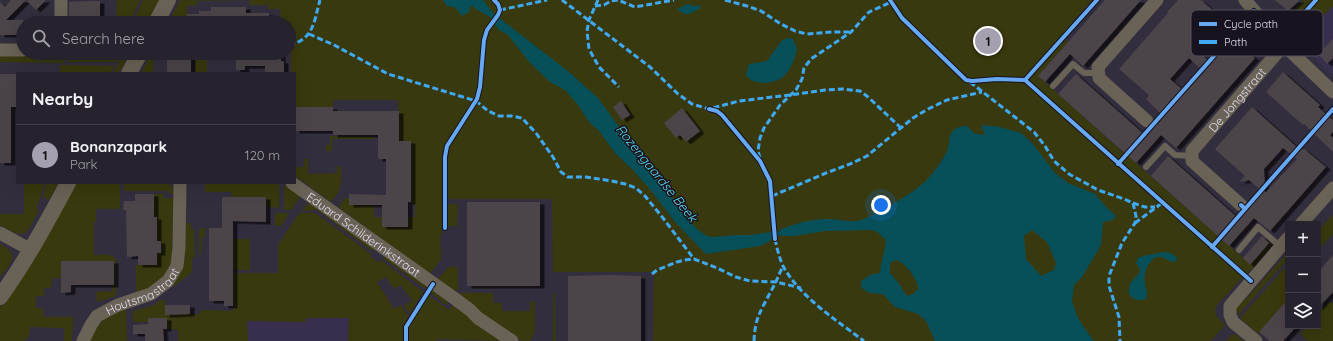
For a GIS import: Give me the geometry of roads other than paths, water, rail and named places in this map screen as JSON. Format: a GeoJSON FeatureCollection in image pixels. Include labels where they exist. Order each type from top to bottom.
{"type":"FeatureCollection","features":[{"type":"Feature","properties":{"kind":"street"},"geometry":{"type":"LineString","coordinates":[[61,0],[61,16]]}},
{"type":"Feature","properties":{"kind":"street"},"geometry":{"type":"LineString","coordinates":[[160,16],[168,0]]}},
{"type":"Feature","properties":{"kind":"street"},"geometry":{"type":"LineString","coordinates":[[1147,121],[1098,78],[1098,67],[1158,0]]}},
{"type":"Feature","properties":{"kind":"street"},"geometry":{"type":"LineString","coordinates":[[1245,0],[1254,10]]}},
{"type":"Feature","properties":{"kind":"street"},"geometry":{"type":"LineString","coordinates":[[0,50],[16,50]]}},
{"type":"Feature","properties":{"kind":"street","name":"De Jongstraat"},"geometry":{"type":"LineString","coordinates":[[1192,156],[1192,151],[1274,56]]}},
{"type":"Feature","properties":{"kind":"street"},"geometry":{"type":"LineString","coordinates":[[1296,56],[1333,92]]}},
{"type":"Feature","properties":{"kind":"street"},"geometry":{"type":"LineString","coordinates":[[129,72],[136,60]]}},
{"type":"Feature","properties":{"kind":"street"},"geometry":{"type":"LineString","coordinates":[[1192,156],[1192,161],[1241,205]]}},
{"type":"Feature","properties":{"kind":"street"},"geometry":{"type":"LineString","coordinates":[[0,297],[31,250],[67,184]]}},
{"type":"Feature","properties":{"kind":"street","name":"Houtsmastraat"},"geometry":{"type":"LineString","coordinates":[[84,341],[90,325],[97,316],[118,305],[151,294],[168,281],[177,266],[179,247],[180,184]]}},
{"type":"Feature","properties":{"kind":"street","name":"Eduard Schilderinkstraat"},"geometry":{"type":"LineString","coordinates":[[293,184],[512,341]]}},
{"type":"Feature","properties":{"kind":"street"},"geometry":{"type":"LineString","coordinates":[[1304,221],[1330,196]]}},
{"type":"Feature","properties":{"kind":"street"},"geometry":{"type":"LineString","coordinates":[[0,233],[31,250]]}},
{"type":"Feature","properties":{"kind":"street"},"geometry":{"type":"LineString","coordinates":[[1256,341],[1233,322],[1230,315],[1230,306],[1284,243]]}},
{"type":"Feature","properties":{"kind":"lane"},"geometry":{"type":"LineString","coordinates":[[1053,86],[1073,64],[1084,73],[1098,73]]}},
{"type":"Feature","properties":{"kind":"lane"},"geometry":{"type":"LineString","coordinates":[[1146,167],[1165,146],[1175,155],[1192,156]]}},
{"type":"Feature","properties":{"kind":"lane"},"geometry":{"type":"LineString","coordinates":[[1238,250],[1258,227],[1284,243]]}},
{"type":"Feature","properties":{"kind":"water"},"geometry":{"type":"Polygon","coordinates":[[[443,0],[483,0],[494,14],[569,72],[598,98],[657,179],[671,195],[684,215],[705,235],[712,237],[772,232],[773,238],[760,246],[706,254],[675,222],[633,170],[615,153],[565,90],[550,82],[529,62],[508,35],[499,30],[490,17],[474,8],[473,5],[470,7],[469,12],[462,16],[454,8],[447,6],[443,0]]]}},
{"type":"Feature","properties":{"kind":"water"},"geometry":{"type":"Polygon","coordinates":[[[688,4],[694,6],[698,5],[701,8],[689,14],[684,14],[677,9],[688,4]]]}},
{"type":"Feature","properties":{"kind":"water"},"geometry":{"type":"Polygon","coordinates":[[[788,38],[793,39],[797,49],[789,70],[785,75],[776,81],[765,83],[749,79],[746,75],[749,64],[767,61],[782,40],[788,38]]]}},
{"type":"Feature","properties":{"kind":"water"},"geometry":{"type":"Polygon","coordinates":[[[982,125],[1000,127],[1021,133],[1033,144],[1055,173],[1068,183],[1095,194],[1116,216],[1113,220],[1103,222],[1101,245],[1082,277],[1074,285],[1072,301],[1077,316],[1094,341],[935,341],[926,321],[918,314],[895,307],[883,294],[870,293],[861,288],[861,281],[872,274],[880,273],[886,240],[877,232],[872,230],[825,231],[795,236],[781,236],[779,230],[802,222],[826,219],[857,221],[878,212],[911,193],[930,176],[946,153],[949,146],[951,133],[960,127],[967,126],[974,133],[983,135],[985,133],[982,129],[982,125]],[[1032,230],[1024,236],[1026,259],[1041,276],[1054,270],[1056,263],[1047,242],[1032,230]],[[896,260],[890,263],[890,273],[908,296],[918,289],[916,281],[914,276],[904,264],[896,260]]]}},
{"type":"Feature","properties":{"kind":"water"},"geometry":{"type":"Polygon","coordinates":[[[1163,252],[1171,253],[1177,258],[1176,261],[1172,262],[1162,257],[1156,257],[1153,259],[1145,272],[1146,299],[1134,299],[1130,295],[1129,288],[1132,281],[1140,272],[1136,263],[1138,258],[1163,252]]]}},
{"type":"Feature","properties":{"kind":"waterway","name":"Rozengaardse Beek"},"geometry":{"type":"LineString","coordinates":[[769,236],[785,232]]}},
{"type":"Feature","properties":{"kind":"place","name":"Bonanzapark"},"geometry":{"type":"Point","coordinates":[988,41]}}]}
